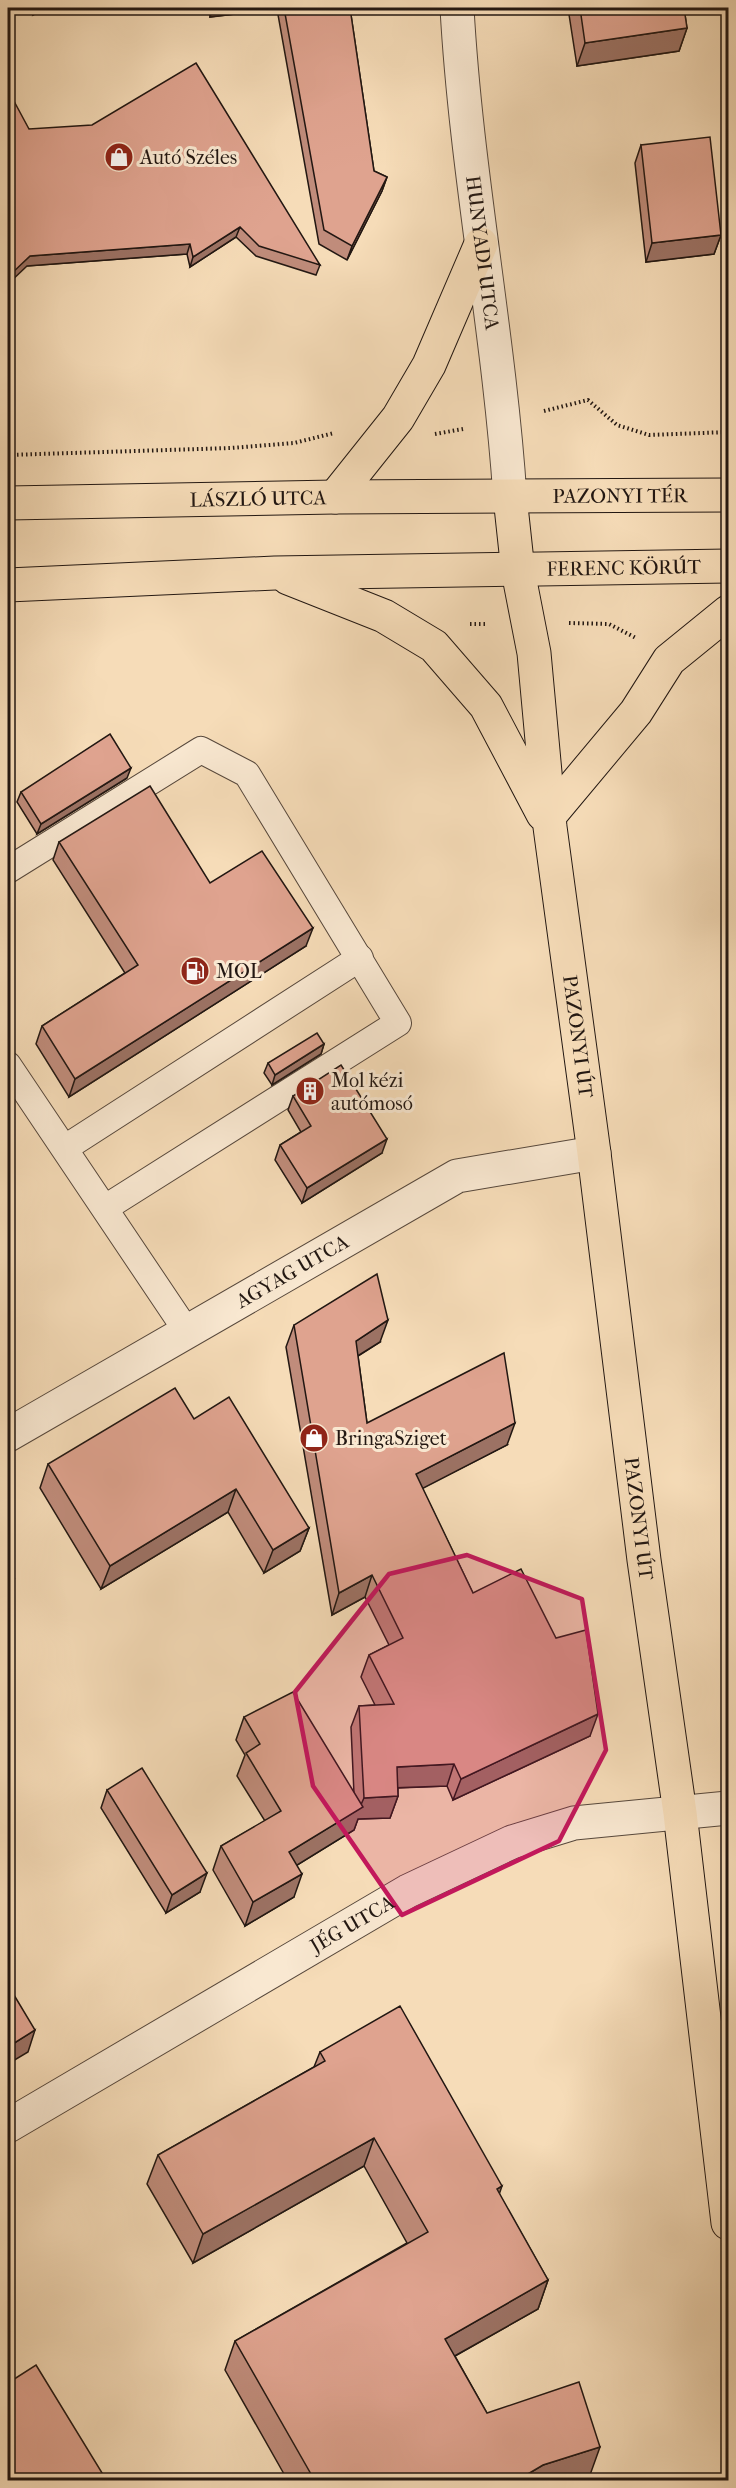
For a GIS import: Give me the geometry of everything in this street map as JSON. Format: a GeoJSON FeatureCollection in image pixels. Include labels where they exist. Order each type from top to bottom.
{"type":"FeatureCollection","features":[{"type":"Feature","properties":{"kind":"main road"},"geometry":{"type":"LineString","coordinates":[[335,497],[398,418],[429,365],[481,244]]}},
{"type":"Feature","properties":{"kind":"main road","name":"PAZONYI TÉR"},"geometry":{"type":"LineString","coordinates":[[510,497],[729,495]]}},
{"type":"Feature","properties":{"kind":"main road","name":"LÁSZLÓ UTCA"},"geometry":{"type":"LineString","coordinates":[[8,503],[335,497],[510,497]]}},
{"type":"Feature","properties":{"kind":"main road"},"geometry":{"type":"LineString","coordinates":[[510,497],[518,571],[534,653],[550,821]]}},
{"type":"Feature","properties":{"kind":"main road","name":"FERENC KÖRÚT"},"geometry":{"type":"LineString","coordinates":[[275,573],[729,566]]}},
{"type":"Feature","properties":{"kind":"main road"},"geometry":{"type":"LineString","coordinates":[[8,585],[275,573],[384,616],[434,645],[486,706],[550,821]]}},
{"type":"Feature","properties":{"kind":"main road"},"geometry":{"type":"LineString","coordinates":[[550,821],[636,712],[669,660],[729,612]]}},
{"type":"Feature","properties":{"kind":"main road","name":"PAZONYI ÚT"},"geometry":{"type":"LineString","coordinates":[[550,821],[644,1560],[680,1813],[729,2223]]}},
{"type":"Feature","properties":{"kind":"street","name":"HUNYADI UTCA"},"geometry":{"type":"LineString","coordinates":[[457,8],[481,244],[502,386],[510,497]]}},
{"type":"Feature","properties":{"kind":"street","name":"AGYAG UTCA"},"geometry":{"type":"LineString","coordinates":[[8,1435],[457,1176],[594,1153]]}},
{"type":"Feature","properties":{"kind":"street","name":"JÉG UTCA"},"geometry":{"type":"LineString","coordinates":[[8,2126],[408,1891],[512,1842],[574,1823],[729,1808]]}},
{"type":"Feature","properties":{"kind":"lane"},"geometry":{"type":"LineString","coordinates":[[8,870],[201,750],[247,774],[398,1023],[105,1208]]}},
{"type":"Feature","properties":{"kind":"lane"},"geometry":{"type":"LineString","coordinates":[[65,1148],[360,958]]}},
{"type":"Feature","properties":{"kind":"lane"},"geometry":{"type":"LineString","coordinates":[[8,1065],[188,1333]]}},
{"type":"Feature","properties":{"kind":"path"},"geometry":{"type":"LineString","coordinates":[[588,400],[617,425],[649,435],[729,432]]}},
{"type":"Feature","properties":{"kind":"path"},"geometry":{"type":"LineString","coordinates":[[8,455],[242,447],[294,443],[342,431]]}},
{"type":"Feature","properties":{"kind":"highlighted area"},"geometry":{"type":"Polygon","coordinates":[[[467,1555],[582,1599],[606,1750],[559,1841],[402,1915],[313,1786],[295,1692],[389,1574],[467,1555]]]}},
{"type":"Feature","properties":{"kind":"building"},"geometry":{"type":"Polygon","coordinates":[[[284,8],[350,8],[374,171],[387,177],[352,246],[324,230],[284,8]]]}},
{"type":"Feature","properties":{"kind":"building"},"geometry":{"type":"Polygon","coordinates":[[[580,8],[684,8],[687,28],[585,43],[580,8]]]}},
{"type":"Feature","properties":{"kind":"building","name":"Autó Széles"},"geometry":{"type":"Polygon","coordinates":[[[196,63],[320,265],[259,246],[240,227],[193,257],[190,244],[30,256],[8,276],[8,90],[29,129],[92,125],[196,63]]]}},
{"type":"Feature","properties":{"kind":"building"},"geometry":{"type":"Polygon","coordinates":[[[710,137],[721,235],[652,243],[641,145],[710,137]]]}},
{"type":"Feature","properties":{"kind":"building"},"geometry":{"type":"Polygon","coordinates":[[[110,734],[131,768],[41,824],[21,792],[110,734]]]}},
{"type":"Feature","properties":{"kind":"building"},"geometry":{"type":"Polygon","coordinates":[[[150,786],[210,883],[262,851],[313,928],[75,1079],[42,1026],[138,965],[59,842],[150,786]]]}},
{"type":"Feature","properties":{"kind":"building"},"geometry":{"type":"Polygon","coordinates":[[[317,1033],[324,1044],[275,1075],[268,1063],[317,1033]]]}},
{"type":"Feature","properties":{"kind":"building"},"geometry":{"type":"Polygon","coordinates":[[[341,1065],[387,1139],[307,1188],[280,1145],[311,1126],[293,1096],[341,1065]]]}},
{"type":"Feature","properties":{"kind":"building"},"geometry":{"type":"Polygon","coordinates":[[[377,1274],[388,1320],[356,1341],[367,1423],[504,1353],[515,1423],[416,1474],[473,1593],[521,1569],[556,1638],[586,1630],[598,1714],[461,1779],[454,1764],[397,1767],[398,1796],[364,1798],[359,1706],[394,1704],[369,1655],[403,1638],[372,1575],[339,1593],[294,1325],[377,1274]]]}},
{"type":"Feature","properties":{"kind":"building"},"geometry":{"type":"Polygon","coordinates":[[[175,1388],[194,1419],[229,1397],[309,1528],[273,1550],[236,1489],[110,1566],[48,1464],[175,1388]]]}},
{"type":"Feature","properties":{"kind":"building"},"geometry":{"type":"Polygon","coordinates":[[[8,1571],[14,1580],[8,1584],[8,1571]]]}},
{"type":"Feature","properties":{"kind":"building"},"geometry":{"type":"Polygon","coordinates":[[[293,1692],[363,1807],[289,1852],[302,1874],[253,1902],[221,1846],[281,1811],[246,1753],[260,1744],[244,1717],[293,1692]]]}},
{"type":"Feature","properties":{"kind":"building"},"geometry":{"type":"Polygon","coordinates":[[[142,1768],[207,1873],[172,1895],[107,1790],[142,1768]]]}},
{"type":"Feature","properties":{"kind":"building"},"geometry":{"type":"Polygon","coordinates":[[[8,1985],[35,2030],[8,2047],[8,1985]]]}},
{"type":"Feature","properties":{"kind":"building"},"geometry":{"type":"Polygon","coordinates":[[[400,2006],[502,2186],[497,2189],[548,2280],[445,2339],[487,2413],[579,2382],[600,2447],[543,2465],[516,2481],[315,2481],[235,2341],[428,2232],[374,2138],[203,2234],[158,2155],[325,2061],[320,2052],[400,2006]]]}},
{"type":"Feature","properties":{"kind":"building"},"geometry":{"type":"Polygon","coordinates":[[[36,2365],[107,2481],[8,2481],[8,2383],[36,2365]]]}},
{"type":"Feature","properties":{"kind":"place","name":"Autó Széles"},"geometry":{"type":"Point","coordinates":[119,157]}},
{"type":"Feature","properties":{"kind":"place","name":"MOL"},"geometry":{"type":"Point","coordinates":[195,971]}},
{"type":"Feature","properties":{"kind":"place","name":"Mol kézi autómosó"},"geometry":{"type":"Point","coordinates":[310,1091]}},
{"type":"Feature","properties":{"kind":"place","name":"BringaSziget"},"geometry":{"type":"Point","coordinates":[314,1438]}}]}
